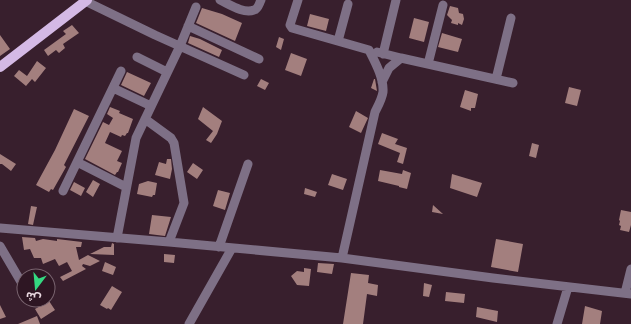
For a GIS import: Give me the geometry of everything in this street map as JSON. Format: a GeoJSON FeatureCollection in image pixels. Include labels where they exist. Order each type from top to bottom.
{"type":"FeatureCollection","features":[{"type":"Feature","properties":{"kind":"main road"},"geometry":{"type":"LineString","coordinates":[[0,68],[86,1]]}},
{"type":"Feature","properties":{"kind":"street"},"geometry":{"type":"LineString","coordinates":[[220,0],[240,9],[252,11],[258,7],[261,0]]}},
{"type":"Feature","properties":{"kind":"street"},"geometry":{"type":"LineString","coordinates":[[298,0],[290,25],[292,28],[383,54],[513,83]]}},
{"type":"Feature","properties":{"kind":"street"},"geometry":{"type":"LineString","coordinates":[[383,54],[396,0]]}},
{"type":"Feature","properties":{"kind":"street"},"geometry":{"type":"LineString","coordinates":[[86,1],[244,75]]}},
{"type":"Feature","properties":{"kind":"street"},"geometry":{"type":"LineString","coordinates":[[338,41],[348,4]]}},
{"type":"Feature","properties":{"kind":"street"},"geometry":{"type":"LineString","coordinates":[[428,64],[443,5]]}},
{"type":"Feature","properties":{"kind":"street"},"geometry":{"type":"LineString","coordinates":[[117,238],[134,145],[145,118],[180,46],[196,7]]}},
{"type":"Feature","properties":{"kind":"street"},"geometry":{"type":"LineString","coordinates":[[496,79],[511,18]]}},
{"type":"Feature","properties":{"kind":"street"},"geometry":{"type":"LineString","coordinates":[[188,26],[259,59]]}},
{"type":"Feature","properties":{"kind":"street"},"geometry":{"type":"LineString","coordinates":[[342,258],[375,112],[383,91],[382,82],[369,50]]}},
{"type":"Feature","properties":{"kind":"street"},"geometry":{"type":"LineString","coordinates":[[137,57],[167,72]]}},
{"type":"Feature","properties":{"kind":"street"},"geometry":{"type":"LineString","coordinates":[[382,82],[389,68],[401,58]]}},
{"type":"Feature","properties":{"kind":"street"},"geometry":{"type":"LineString","coordinates":[[63,191],[121,71]]}},
{"type":"Feature","properties":{"kind":"street"},"geometry":{"type":"LineString","coordinates":[[113,88],[151,106]]}},
{"type":"Feature","properties":{"kind":"street"},"geometry":{"type":"LineString","coordinates":[[145,118],[171,138],[174,143],[184,203],[169,242]]}},
{"type":"Feature","properties":{"kind":"street"},"geometry":{"type":"LineString","coordinates":[[77,162],[126,187]]}},
{"type":"Feature","properties":{"kind":"street"},"geometry":{"type":"LineString","coordinates":[[218,247],[248,164]]}},
{"type":"Feature","properties":{"kind":"street"},"geometry":{"type":"LineString","coordinates":[[0,228],[342,258],[568,287],[628,293],[631,269]]}},
{"type":"Feature","properties":{"kind":"street"},"geometry":{"type":"LineString","coordinates":[[0,246],[16,273]]}},
{"type":"Feature","properties":{"kind":"street"},"geometry":{"type":"LineString","coordinates":[[189,324],[232,248]]}},
{"type":"Feature","properties":{"kind":"street"},"geometry":{"type":"LineString","coordinates":[[557,324],[568,287]]}},
{"type":"Feature","properties":{"kind":"building"},"geometry":{"type":"Polygon","coordinates":[[[450,6],[458,8],[459,13],[463,14],[464,19],[462,25],[458,23],[458,25],[451,23],[452,20],[447,15],[450,6]]]}},
{"type":"Feature","properties":{"kind":"building"},"geometry":{"type":"Polygon","coordinates":[[[202,8],[222,14],[242,23],[235,41],[196,23],[202,8]]]}},
{"type":"Feature","properties":{"kind":"building"},"geometry":{"type":"Polygon","coordinates":[[[310,14],[329,19],[326,31],[307,26],[310,14]]]}},
{"type":"Feature","properties":{"kind":"building"},"geometry":{"type":"Polygon","coordinates":[[[414,18],[429,22],[424,42],[409,38],[414,18]]]}},
{"type":"Feature","properties":{"kind":"building"},"geometry":{"type":"Polygon","coordinates":[[[72,25],[79,33],[63,44],[65,48],[59,53],[56,50],[48,56],[44,50],[66,34],[63,31],[72,25]]]}},
{"type":"Feature","properties":{"kind":"building"},"geometry":{"type":"Polygon","coordinates":[[[442,33],[462,39],[458,52],[438,47],[442,33]]]}},
{"type":"Feature","properties":{"kind":"building"},"geometry":{"type":"Polygon","coordinates":[[[0,35],[10,49],[0,56],[0,35]]]}},
{"type":"Feature","properties":{"kind":"building"},"geometry":{"type":"Polygon","coordinates":[[[190,36],[200,39],[222,50],[219,57],[188,43],[190,36]]]}},
{"type":"Feature","properties":{"kind":"building"},"geometry":{"type":"Polygon","coordinates":[[[279,37],[284,39],[281,50],[276,47],[279,37]]]}},
{"type":"Feature","properties":{"kind":"building"},"geometry":{"type":"Polygon","coordinates":[[[291,53],[307,59],[301,76],[285,70],[291,53]]]}},
{"type":"Feature","properties":{"kind":"building"},"geometry":{"type":"Polygon","coordinates":[[[37,61],[46,68],[35,82],[32,79],[26,86],[14,76],[19,70],[27,76],[37,61]]]}},
{"type":"Feature","properties":{"kind":"building"},"geometry":{"type":"Polygon","coordinates":[[[127,72],[151,83],[144,96],[121,85],[127,72]]]}},
{"type":"Feature","properties":{"kind":"building"},"geometry":{"type":"Polygon","coordinates":[[[261,79],[269,83],[265,90],[257,86],[261,79]]]}},
{"type":"Feature","properties":{"kind":"building"},"geometry":{"type":"Polygon","coordinates":[[[375,79],[377,91],[371,88],[375,79]]]}},
{"type":"Feature","properties":{"kind":"building"},"geometry":{"type":"Polygon","coordinates":[[[569,87],[581,90],[577,106],[565,103],[569,87]]]}},
{"type":"Feature","properties":{"kind":"building"},"geometry":{"type":"Polygon","coordinates":[[[465,90],[478,94],[475,108],[471,108],[471,111],[460,107],[465,90]]]}},
{"type":"Feature","properties":{"kind":"building"},"geometry":{"type":"Polygon","coordinates":[[[110,107],[133,119],[128,133],[125,136],[122,135],[121,137],[110,132],[105,143],[122,151],[117,161],[122,163],[115,175],[85,159],[103,122],[109,125],[113,118],[107,114],[110,107]]]}},
{"type":"Feature","properties":{"kind":"building"},"geometry":{"type":"Polygon","coordinates":[[[203,107],[222,121],[217,134],[211,143],[206,140],[213,131],[198,119],[203,107]]]}},
{"type":"Feature","properties":{"kind":"building"},"geometry":{"type":"Polygon","coordinates":[[[74,109],[89,116],[64,165],[66,167],[53,190],[51,189],[49,192],[36,185],[55,150],[74,109]]]}},
{"type":"Feature","properties":{"kind":"building"},"geometry":{"type":"Polygon","coordinates":[[[356,111],[368,118],[361,133],[349,127],[356,111]]]}},
{"type":"Feature","properties":{"kind":"building"},"geometry":{"type":"Polygon","coordinates":[[[382,133],[398,139],[395,144],[407,148],[403,164],[397,162],[400,153],[378,144],[382,133]]]}},
{"type":"Feature","properties":{"kind":"building"},"geometry":{"type":"Polygon","coordinates":[[[532,143],[539,145],[536,158],[529,156],[532,143]]]}},
{"type":"Feature","properties":{"kind":"building"},"geometry":{"type":"Polygon","coordinates":[[[0,154],[16,164],[11,171],[0,164],[0,154]]]}},
{"type":"Feature","properties":{"kind":"building"},"geometry":{"type":"Polygon","coordinates":[[[167,159],[171,159],[172,169],[170,179],[155,175],[159,162],[166,164],[167,159]]]}},
{"type":"Feature","properties":{"kind":"building"},"geometry":{"type":"Polygon","coordinates":[[[193,163],[203,170],[197,179],[187,172],[193,163]]]}},
{"type":"Feature","properties":{"kind":"building"},"geometry":{"type":"Polygon","coordinates":[[[380,170],[402,174],[403,170],[411,173],[407,189],[378,181],[380,170]]]}},
{"type":"Feature","properties":{"kind":"building"},"geometry":{"type":"Polygon","coordinates":[[[332,174],[347,179],[343,190],[328,185],[332,174]]]}},
{"type":"Feature","properties":{"kind":"building"},"geometry":{"type":"Polygon","coordinates":[[[452,174],[482,183],[477,197],[450,188],[452,174]]]}},
{"type":"Feature","properties":{"kind":"building"},"geometry":{"type":"Polygon","coordinates":[[[93,180],[100,184],[93,197],[86,192],[93,180]]]}},
{"type":"Feature","properties":{"kind":"building"},"geometry":{"type":"Polygon","coordinates":[[[148,181],[157,183],[155,195],[152,197],[137,194],[139,184],[148,181]]]}},
{"type":"Feature","properties":{"kind":"building"},"geometry":{"type":"Polygon","coordinates":[[[74,182],[85,188],[81,196],[70,190],[74,182]]]}},
{"type":"Feature","properties":{"kind":"building"},"geometry":{"type":"Polygon","coordinates":[[[305,188],[317,192],[315,197],[304,194],[305,188]]]}},
{"type":"Feature","properties":{"kind":"building"},"geometry":{"type":"Polygon","coordinates":[[[218,190],[230,193],[225,210],[213,206],[218,190]]]}},
{"type":"Feature","properties":{"kind":"building"},"geometry":{"type":"Polygon","coordinates":[[[433,205],[443,214],[432,212],[433,205]]]}},
{"type":"Feature","properties":{"kind":"building"},"geometry":{"type":"Polygon","coordinates":[[[31,206],[37,207],[33,225],[28,224],[31,206]]]}},
{"type":"Feature","properties":{"kind":"building"},"geometry":{"type":"Polygon","coordinates":[[[621,210],[631,212],[631,225],[629,232],[620,230],[621,226],[619,225],[619,220],[621,210]]]}},
{"type":"Feature","properties":{"kind":"building"},"geometry":{"type":"Polygon","coordinates":[[[152,215],[171,217],[165,236],[149,234],[152,215]]]}},
{"type":"Feature","properties":{"kind":"building"},"geometry":{"type":"Polygon","coordinates":[[[22,237],[35,238],[36,241],[43,239],[57,241],[57,239],[82,242],[81,247],[76,247],[79,260],[88,255],[100,261],[90,266],[83,264],[82,266],[86,269],[63,281],[60,277],[72,271],[67,262],[59,266],[55,259],[43,264],[41,258],[34,258],[30,249],[24,250],[22,237]]]}},
{"type":"Feature","properties":{"kind":"building"},"geometry":{"type":"Polygon","coordinates":[[[496,239],[523,244],[518,272],[491,267],[496,239]]]}},
{"type":"Feature","properties":{"kind":"building"},"geometry":{"type":"Polygon","coordinates":[[[112,243],[114,244],[114,255],[90,254],[104,247],[111,247],[112,243]]]}},
{"type":"Feature","properties":{"kind":"building"},"geometry":{"type":"Polygon","coordinates":[[[164,254],[175,255],[174,263],[164,262],[164,254]]]}},
{"type":"Feature","properties":{"kind":"building"},"geometry":{"type":"Polygon","coordinates":[[[105,262],[116,267],[113,275],[102,271],[105,262]]]}},
{"type":"Feature","properties":{"kind":"building"},"geometry":{"type":"Polygon","coordinates":[[[318,263],[334,264],[332,274],[317,272],[318,263]]]}},
{"type":"Feature","properties":{"kind":"building"},"geometry":{"type":"Polygon","coordinates":[[[304,268],[311,269],[309,286],[297,285],[291,276],[297,271],[304,272],[304,268]]]}},
{"type":"Feature","properties":{"kind":"building"},"geometry":{"type":"Polygon","coordinates":[[[351,273],[369,275],[368,283],[378,285],[377,296],[367,294],[363,324],[343,324],[351,273]]]}},
{"type":"Feature","properties":{"kind":"building"},"geometry":{"type":"Polygon","coordinates":[[[424,283],[432,285],[429,297],[423,296],[424,283]]]}},
{"type":"Feature","properties":{"kind":"building"},"geometry":{"type":"Polygon","coordinates":[[[112,286],[122,292],[111,310],[100,305],[112,286]]]}},
{"type":"Feature","properties":{"kind":"building"},"geometry":{"type":"Polygon","coordinates":[[[446,292],[465,294],[464,303],[445,301],[446,292]]]}},
{"type":"Feature","properties":{"kind":"building"},"geometry":{"type":"Polygon","coordinates":[[[0,305],[6,317],[0,319],[0,305]]]}},
{"type":"Feature","properties":{"kind":"building"},"geometry":{"type":"Polygon","coordinates":[[[585,306],[602,311],[600,324],[582,324],[585,306]]]}},
{"type":"Feature","properties":{"kind":"building"},"geometry":{"type":"Polygon","coordinates":[[[477,307],[498,311],[497,322],[476,317],[477,307]]]}},
{"type":"Feature","properties":{"kind":"building"},"geometry":{"type":"Polygon","coordinates":[[[54,308],[55,310],[41,319],[35,309],[54,308]]]}},
{"type":"Feature","properties":{"kind":"building"},"geometry":{"type":"Polygon","coordinates":[[[37,316],[40,324],[18,324],[37,316]]]}}]}
